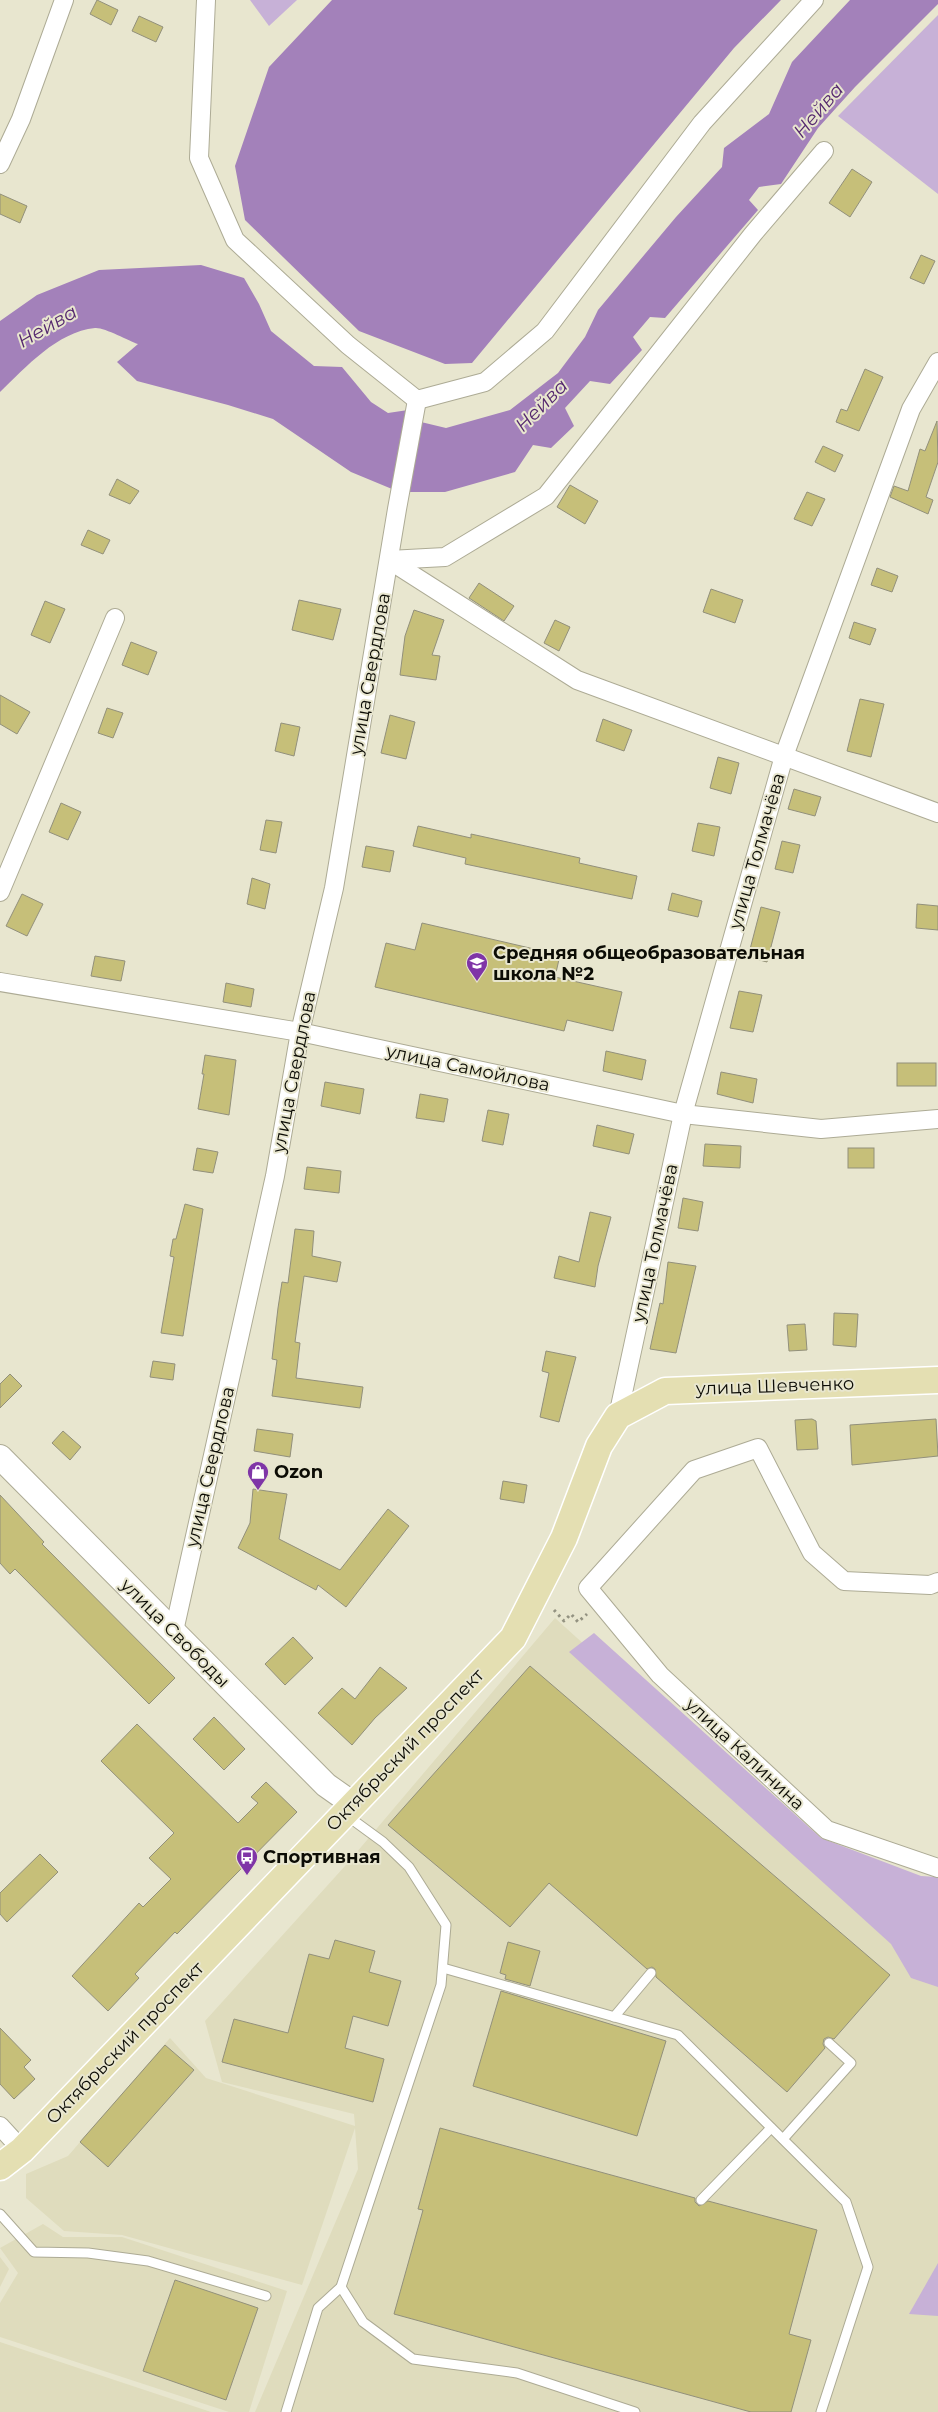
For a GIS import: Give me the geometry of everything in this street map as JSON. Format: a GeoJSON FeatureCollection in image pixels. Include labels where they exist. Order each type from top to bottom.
{"type":"FeatureCollection","features":[{"type":"Feature","properties":{"kind":"main road","name":"улица Шевченко"},"geometry":{"type":"LineString","coordinates":[[618,1416],[665,1391],[938,1380]]}},
{"type":"Feature","properties":{"kind":"main road","name":"Октябрьский проспект"},"geometry":{"type":"LineString","coordinates":[[0,2167],[22,2150],[513,1638],[564,1538],[599,1446],[618,1416]]}},
{"type":"Feature","properties":{"kind":"main road","name":"улица Свободы"},"geometry":{"type":"LineString","coordinates":[[0,1457],[349,1809]]}},
{"type":"Feature","properties":{"kind":"street"},"geometry":{"type":"LineString","coordinates":[[0,164],[21,119],[64,0]]}},
{"type":"Feature","properties":{"kind":"street"},"geometry":{"type":"LineString","coordinates":[[206,0],[199,158],[235,240],[348,345],[417,400],[485,382],[544,331],[702,123],[814,0]]}},
{"type":"Feature","properties":{"kind":"street"},"geometry":{"type":"LineString","coordinates":[[389,560],[445,557],[546,496],[753,234],[824,151]]}},
{"type":"Feature","properties":{"kind":"street","name":"улица Толмачёва"},"geometry":{"type":"LineString","coordinates":[[618,1416],[683,1114],[784,756],[911,409],[938,362]]}},
{"type":"Feature","properties":{"kind":"street","name":"улица Свердлова"},"geometry":{"type":"LineString","coordinates":[[174,1631],[275,1176],[300,1032],[334,888],[417,400]]}},
{"type":"Feature","properties":{"kind":"street"},"geometry":{"type":"LineString","coordinates":[[389,560],[577,680],[938,813]]}},
{"type":"Feature","properties":{"kind":"street"},"geometry":{"type":"LineString","coordinates":[[0,892],[115,618]]}},
{"type":"Feature","properties":{"kind":"street","name":"улица Самойлова"},"geometry":{"type":"LineString","coordinates":[[0,982],[300,1032],[683,1114],[821,1129],[938,1119]]}},
{"type":"Feature","properties":{"kind":"street","name":"улица Калинина"},"geometry":{"type":"LineString","coordinates":[[938,1582],[930,1586],[844,1581],[812,1553],[758,1448],[694,1470],[588,1588],[660,1674],[827,1830],[938,1868]]}},
{"type":"Feature","properties":{"kind":"street"},"geometry":{"type":"LineString","coordinates":[[0,2126],[22,2150]]}},
{"type":"Feature","properties":{"kind":"lane"},"geometry":{"type":"LineString","coordinates":[[286,2412],[318,2308],[341,2287],[441,1985],[443,1968],[446,1924],[409,1867],[349,1809]]}},
{"type":"Feature","properties":{"kind":"lane"},"geometry":{"type":"LineString","coordinates":[[443,1968],[678,2035],[846,2202],[868,2267],[821,2412]]}},
{"type":"Feature","properties":{"kind":"lane"},"geometry":{"type":"LineString","coordinates":[[614,2017],[651,1973]]}},
{"type":"Feature","properties":{"kind":"lane"},"geometry":{"type":"LineString","coordinates":[[782,2139],[851,2063],[829,2044]]}},
{"type":"Feature","properties":{"kind":"lane"},"geometry":{"type":"LineString","coordinates":[[701,2200],[771,2128]]}},
{"type":"Feature","properties":{"kind":"lane"},"geometry":{"type":"LineString","coordinates":[[0,2214],[34,2252],[88,2253],[148,2261],[266,2296]]}},
{"type":"Feature","properties":{"kind":"lane"},"geometry":{"type":"LineString","coordinates":[[341,2287],[363,2322],[413,2359],[517,2373],[635,2412]]}},
{"type":"Feature","properties":{"kind":"path"},"geometry":{"type":"LineString","coordinates":[[554,1610],[564,1621],[571,1614],[578,1622],[589,1612],[600,1624],[610,1614]]}},
{"type":"Feature","properties":{"kind":"shaded area"},"geometry":{"type":"Polygon","coordinates":[[[250,0],[297,0],[269,26],[250,0]]]}},
{"type":"Feature","properties":{"kind":"shaded area"},"geometry":{"type":"Polygon","coordinates":[[[938,15],[938,194],[838,116],[938,15]]]}},
{"type":"Feature","properties":{"kind":"shaded area"},"geometry":{"type":"Polygon","coordinates":[[[555,1618],[904,1934],[938,1930],[938,2412],[255,2412],[358,2169],[355,2128],[302,2285],[122,2235],[64,2231],[26,2198],[26,2174],[68,2156],[170,2038],[206,2078],[355,2126],[354,2114],[222,2082],[205,2021],[345,1866],[555,1618]]]}},
{"type":"Feature","properties":{"kind":"shaded area"},"geometry":{"type":"Polygon","coordinates":[[[594,1633],[821,1838],[921,1876],[938,1877],[938,1987],[911,1978],[891,1944],[569,1652],[594,1633]]]}},
{"type":"Feature","properties":{"kind":"shaded area"},"geometry":{"type":"Polygon","coordinates":[[[43,2224],[63,2237],[122,2237],[287,2291],[249,2412],[229,2412],[0,2337],[0,2303],[18,2273],[0,2248],[43,2224]]]}},
{"type":"Feature","properties":{"kind":"shaded area"},"geometry":{"type":"Polygon","coordinates":[[[0,2257],[9,2269],[0,2287],[0,2257]]]}},
{"type":"Feature","properties":{"kind":"shaded area"},"geometry":{"type":"Polygon","coordinates":[[[938,2263],[938,2316],[909,2314],[938,2263]]]}},
{"type":"Feature","properties":{"kind":"shaded area"},"geometry":{"type":"Polygon","coordinates":[[[0,2342],[211,2412],[0,2412],[0,2342]]]}},
{"type":"Feature","properties":{"kind":"water"},"geometry":{"type":"Polygon","coordinates":[[[332,0],[781,0],[734,48],[472,363],[445,364],[359,331],[245,220],[235,166],[269,67],[332,0]]]}},
{"type":"Feature","properties":{"kind":"water","name":"Нейва"},"geometry":{"type":"Polygon","coordinates":[[[850,0],[938,0],[938,4],[855,87],[818,128],[781,184],[759,187],[749,200],[758,210],[665,318],[650,317],[633,337],[642,350],[610,384],[590,381],[565,408],[574,426],[551,448],[533,445],[515,472],[445,492],[407,492],[421,422],[446,428],[510,410],[558,373],[585,337],[598,310],[676,217],[722,167],[724,148],[769,114],[792,62],[850,0]]]}},
{"type":"Feature","properties":{"kind":"water","name":"Нейва"},"geometry":{"type":"Polygon","coordinates":[[[201,265],[244,278],[259,304],[271,331],[314,366],[342,367],[371,402],[388,413],[408,410],[392,489],[351,472],[273,419],[137,381],[117,362],[138,344],[99,328],[81,331],[55,343],[31,362],[0,392],[0,321],[37,295],[99,270],[201,265]]]}},
{"type":"Feature","properties":{"kind":"building"},"geometry":{"type":"Polygon","coordinates":[[[97,0],[118,10],[111,25],[90,14],[97,0]]]}},
{"type":"Feature","properties":{"kind":"building"},"geometry":{"type":"Polygon","coordinates":[[[139,16],[163,27],[156,42],[132,31],[139,16]]]}},
{"type":"Feature","properties":{"kind":"building"},"geometry":{"type":"Polygon","coordinates":[[[852,169],[872,182],[850,217],[829,203],[852,169]]]}},
{"type":"Feature","properties":{"kind":"building"},"geometry":{"type":"Polygon","coordinates":[[[0,194],[27,206],[20,223],[0,214],[0,194]]]}},
{"type":"Feature","properties":{"kind":"building"},"geometry":{"type":"Polygon","coordinates":[[[921,255],[935,261],[924,284],[910,278],[921,255]]]}},
{"type":"Feature","properties":{"kind":"building"},"geometry":{"type":"Polygon","coordinates":[[[865,369],[883,377],[859,431],[836,422],[841,409],[847,411],[865,369]]]}},
{"type":"Feature","properties":{"kind":"building"},"geometry":{"type":"Polygon","coordinates":[[[937,421],[938,462],[926,497],[933,500],[928,514],[890,497],[894,486],[908,491],[920,449],[925,451],[937,421]]]}},
{"type":"Feature","properties":{"kind":"building"},"geometry":{"type":"Polygon","coordinates":[[[823,446],[843,455],[835,472],[815,462],[823,446]]]}},
{"type":"Feature","properties":{"kind":"building"},"geometry":{"type":"Polygon","coordinates":[[[117,479],[139,491],[130,504],[109,495],[117,479]]]}},
{"type":"Feature","properties":{"kind":"building"},"geometry":{"type":"Polygon","coordinates":[[[570,485],[598,501],[585,524],[557,507],[570,485]]]}},
{"type":"Feature","properties":{"kind":"building"},"geometry":{"type":"Polygon","coordinates":[[[807,492],[825,499],[812,526],[794,519],[807,492]]]}},
{"type":"Feature","properties":{"kind":"building"},"geometry":{"type":"Polygon","coordinates":[[[88,530],[110,540],[103,554],[81,545],[88,530]]]}},
{"type":"Feature","properties":{"kind":"building"},"geometry":{"type":"Polygon","coordinates":[[[877,568],[898,576],[892,592],[871,585],[877,568]]]}},
{"type":"Feature","properties":{"kind":"building"},"geometry":{"type":"Polygon","coordinates":[[[479,583],[514,606],[504,621],[469,598],[479,583]]]}},
{"type":"Feature","properties":{"kind":"building"},"geometry":{"type":"Polygon","coordinates":[[[711,589],[743,600],[735,623],[703,612],[711,589]]]}},
{"type":"Feature","properties":{"kind":"building"},"geometry":{"type":"Polygon","coordinates":[[[299,600],[341,609],[333,640],[292,630],[299,600]]]}},
{"type":"Feature","properties":{"kind":"building"},"geometry":{"type":"Polygon","coordinates":[[[45,601],[65,609],[50,643],[31,635],[45,601]]]}},
{"type":"Feature","properties":{"kind":"building"},"geometry":{"type":"Polygon","coordinates":[[[414,610],[444,620],[432,655],[440,656],[436,680],[400,675],[405,636],[414,610]]]}},
{"type":"Feature","properties":{"kind":"building"},"geometry":{"type":"Polygon","coordinates":[[[555,620],[570,627],[559,651],[544,643],[555,620]]]}},
{"type":"Feature","properties":{"kind":"building"},"geometry":{"type":"Polygon","coordinates":[[[854,622],[876,629],[870,645],[849,638],[854,622]]]}},
{"type":"Feature","properties":{"kind":"building"},"geometry":{"type":"Polygon","coordinates":[[[131,642],[157,652],[148,675],[122,665],[131,642]]]}},
{"type":"Feature","properties":{"kind":"building"},"geometry":{"type":"Polygon","coordinates":[[[0,695],[30,712],[17,734],[0,724],[0,695]]]}},
{"type":"Feature","properties":{"kind":"building"},"geometry":{"type":"Polygon","coordinates":[[[860,699],[884,704],[871,757],[847,751],[860,699]]]}},
{"type":"Feature","properties":{"kind":"building"},"geometry":{"type":"Polygon","coordinates":[[[107,708],[123,713],[113,738],[98,733],[107,708]]]}},
{"type":"Feature","properties":{"kind":"building"},"geometry":{"type":"Polygon","coordinates":[[[390,715],[415,722],[406,759],[381,753],[390,715]]]}},
{"type":"Feature","properties":{"kind":"building"},"geometry":{"type":"Polygon","coordinates":[[[603,719],[632,730],[624,751],[596,741],[603,719]]]}},
{"type":"Feature","properties":{"kind":"building"},"geometry":{"type":"Polygon","coordinates":[[[281,723],[300,727],[294,756],[275,751],[281,723]]]}},
{"type":"Feature","properties":{"kind":"building"},"geometry":{"type":"Polygon","coordinates":[[[718,757],[739,763],[731,794],[710,788],[718,757]]]}},
{"type":"Feature","properties":{"kind":"building"},"geometry":{"type":"Polygon","coordinates":[[[794,789],[821,797],[815,816],[788,809],[794,789]]]}},
{"type":"Feature","properties":{"kind":"building"},"geometry":{"type":"Polygon","coordinates":[[[61,803],[81,812],[68,840],[49,832],[61,803]]]}},
{"type":"Feature","properties":{"kind":"building"},"geometry":{"type":"Polygon","coordinates":[[[266,820],[282,822],[276,853],[260,850],[266,820]]]}},
{"type":"Feature","properties":{"kind":"building"},"geometry":{"type":"Polygon","coordinates":[[[698,823],[720,827],[714,856],[692,851],[698,823]]]}},
{"type":"Feature","properties":{"kind":"building"},"geometry":{"type":"Polygon","coordinates":[[[418,826],[471,838],[471,834],[580,858],[579,863],[637,876],[632,899],[465,864],[466,858],[413,846],[418,826]]]}},
{"type":"Feature","properties":{"kind":"building"},"geometry":{"type":"Polygon","coordinates":[[[782,841],[800,845],[793,873],[775,869],[782,841]]]}},
{"type":"Feature","properties":{"kind":"building"},"geometry":{"type":"Polygon","coordinates":[[[366,846],[394,851],[390,872],[362,867],[366,846]]]}},
{"type":"Feature","properties":{"kind":"building"},"geometry":{"type":"Polygon","coordinates":[[[252,878],[270,884],[265,909],[247,904],[252,878]]]}},
{"type":"Feature","properties":{"kind":"building"},"geometry":{"type":"Polygon","coordinates":[[[672,893],[702,901],[698,917],[668,910],[672,893]]]}},
{"type":"Feature","properties":{"kind":"building"},"geometry":{"type":"Polygon","coordinates":[[[22,894],[43,904],[27,936],[6,926],[22,894]]]}},
{"type":"Feature","properties":{"kind":"building"},"geometry":{"type":"Polygon","coordinates":[[[917,904],[938,906],[938,930],[916,928],[917,904]]]}},
{"type":"Feature","properties":{"kind":"building"},"geometry":{"type":"Polygon","coordinates":[[[761,907],[780,912],[767,962],[748,957],[761,907]]]}},
{"type":"Feature","properties":{"kind":"building","name":"Средняя общеобразовательная школа №2"},"geometry":{"type":"Polygon","coordinates":[[[422,923],[560,955],[555,977],[622,992],[613,1031],[567,1020],[564,1031],[375,987],[386,943],[415,950],[422,923]]]}},
{"type":"Feature","properties":{"kind":"building"},"geometry":{"type":"Polygon","coordinates":[[[95,956],[125,961],[121,981],[91,976],[95,956]]]}},
{"type":"Feature","properties":{"kind":"building"},"geometry":{"type":"Polygon","coordinates":[[[226,983],[254,989],[251,1007],[223,1002],[226,983]]]}},
{"type":"Feature","properties":{"kind":"building"},"geometry":{"type":"Polygon","coordinates":[[[739,991],[762,995],[753,1032],[730,1028],[739,991]]]}},
{"type":"Feature","properties":{"kind":"building"},"geometry":{"type":"Polygon","coordinates":[[[606,1051],[646,1060],[642,1080],[603,1071],[606,1051]]]}},
{"type":"Feature","properties":{"kind":"building"},"geometry":{"type":"Polygon","coordinates":[[[205,1055],[236,1060],[229,1115],[198,1109],[205,1055]]]}},
{"type":"Feature","properties":{"kind":"building"},"geometry":{"type":"Polygon","coordinates":[[[897,1063],[936,1063],[936,1086],[897,1086],[897,1063]]]}},
{"type":"Feature","properties":{"kind":"building"},"geometry":{"type":"Polygon","coordinates":[[[721,1072],[757,1079],[753,1103],[717,1094],[721,1072]]]}},
{"type":"Feature","properties":{"kind":"building"},"geometry":{"type":"Polygon","coordinates":[[[325,1082],[364,1089],[360,1114],[321,1106],[325,1082]]]}},
{"type":"Feature","properties":{"kind":"building"},"geometry":{"type":"Polygon","coordinates":[[[420,1094],[448,1099],[444,1122],[416,1118],[420,1094]]]}},
{"type":"Feature","properties":{"kind":"building"},"geometry":{"type":"Polygon","coordinates":[[[488,1110],[509,1114],[503,1145],[482,1141],[488,1110]]]}},
{"type":"Feature","properties":{"kind":"building"},"geometry":{"type":"Polygon","coordinates":[[[597,1125],[634,1134],[629,1154],[593,1146],[597,1125]]]}},
{"type":"Feature","properties":{"kind":"building"},"geometry":{"type":"Polygon","coordinates":[[[705,1144],[741,1146],[740,1168],[703,1166],[705,1144]]]}},
{"type":"Feature","properties":{"kind":"building"},"geometry":{"type":"Polygon","coordinates":[[[197,1148],[218,1152],[213,1173],[193,1170],[197,1148]]]}},
{"type":"Feature","properties":{"kind":"building"},"geometry":{"type":"Polygon","coordinates":[[[848,1148],[874,1148],[874,1168],[848,1168],[848,1148]]]}},
{"type":"Feature","properties":{"kind":"building"},"geometry":{"type":"Polygon","coordinates":[[[307,1167],[341,1171],[339,1193],[304,1189],[307,1167]]]}},
{"type":"Feature","properties":{"kind":"building"},"geometry":{"type":"Polygon","coordinates":[[[683,1198],[703,1202],[698,1231],[678,1228],[683,1198]]]}},
{"type":"Feature","properties":{"kind":"building"},"geometry":{"type":"Polygon","coordinates":[[[185,1204],[203,1209],[183,1336],[161,1333],[174,1257],[170,1256],[173,1239],[176,1239],[185,1204]]]}},
{"type":"Feature","properties":{"kind":"building"},"geometry":{"type":"Polygon","coordinates":[[[590,1212],[611,1217],[598,1266],[595,1287],[554,1278],[559,1256],[579,1262],[590,1212]]]}},
{"type":"Feature","properties":{"kind":"building"},"geometry":{"type":"Polygon","coordinates":[[[295,1229],[314,1231],[312,1256],[341,1262],[337,1282],[304,1276],[295,1342],[300,1343],[296,1378],[363,1387],[360,1408],[272,1396],[277,1360],[272,1359],[278,1308],[282,1282],[288,1283],[295,1229]]]}},
{"type":"Feature","properties":{"kind":"building"},"geometry":{"type":"Polygon","coordinates":[[[668,1262],[696,1266],[676,1353],[650,1349],[660,1303],[663,1304],[668,1262]]]}},
{"type":"Feature","properties":{"kind":"building"},"geometry":{"type":"Polygon","coordinates":[[[834,1313],[858,1314],[856,1347],[833,1345],[834,1313]]]}},
{"type":"Feature","properties":{"kind":"building"},"geometry":{"type":"Polygon","coordinates":[[[805,1324],[807,1350],[789,1351],[787,1325],[805,1324]]]}},
{"type":"Feature","properties":{"kind":"building"},"geometry":{"type":"Polygon","coordinates":[[[546,1351],[576,1357],[559,1422],[540,1417],[549,1373],[542,1371],[546,1351]]]}},
{"type":"Feature","properties":{"kind":"building"},"geometry":{"type":"Polygon","coordinates":[[[153,1361],[175,1364],[173,1380],[150,1377],[153,1361]]]}},
{"type":"Feature","properties":{"kind":"building"},"geometry":{"type":"Polygon","coordinates":[[[10,1374],[22,1386],[0,1408],[0,1384],[10,1374]]]}},
{"type":"Feature","properties":{"kind":"building"},"geometry":{"type":"Polygon","coordinates":[[[812,1419],[816,1421],[818,1449],[797,1450],[795,1420],[812,1419]]]}},
{"type":"Feature","properties":{"kind":"building"},"geometry":{"type":"Polygon","coordinates":[[[936,1419],[938,1456],[852,1465],[850,1425],[936,1419]]]}},
{"type":"Feature","properties":{"kind":"building"},"geometry":{"type":"Polygon","coordinates":[[[257,1429],[293,1434],[290,1457],[254,1451],[257,1429]]]}},
{"type":"Feature","properties":{"kind":"building"},"geometry":{"type":"Polygon","coordinates":[[[63,1431],[81,1447],[70,1460],[52,1443],[63,1431]]]}},
{"type":"Feature","properties":{"kind":"building"},"geometry":{"type":"Polygon","coordinates":[[[503,1481],[527,1485],[524,1503],[500,1499],[503,1481]]]}},
{"type":"Feature","properties":{"kind":"building"},"geometry":{"type":"Polygon","coordinates":[[[253,1489],[287,1494],[279,1539],[340,1570],[388,1509],[409,1526],[346,1607],[318,1585],[316,1590],[238,1548],[250,1523],[253,1489]]]}},
{"type":"Feature","properties":{"kind":"building"},"geometry":{"type":"Polygon","coordinates":[[[0,1495],[44,1542],[42,1544],[175,1678],[149,1704],[15,1569],[10,1574],[0,1563],[0,1495]]]}},
{"type":"Feature","properties":{"kind":"building"},"geometry":{"type":"Polygon","coordinates":[[[293,1637],[313,1658],[285,1685],[265,1664],[293,1637]]]}},
{"type":"Feature","properties":{"kind":"building"},"geometry":{"type":"Polygon","coordinates":[[[530,1666],[890,1975],[834,2039],[828,2037],[824,2039],[823,2044],[825,2048],[787,2092],[656,1977],[655,1969],[652,1967],[647,1969],[549,1883],[510,1927],[388,1825],[530,1666]]]}},
{"type":"Feature","properties":{"kind":"building"},"geometry":{"type":"Polygon","coordinates":[[[380,1667],[407,1688],[375,1718],[352,1745],[318,1713],[342,1688],[355,1699],[380,1667]]]}},
{"type":"Feature","properties":{"kind":"building"},"geometry":{"type":"Polygon","coordinates":[[[214,1717],[245,1749],[224,1770],[193,1739],[214,1717]]]}},
{"type":"Feature","properties":{"kind":"building"},"geometry":{"type":"Polygon","coordinates":[[[137,1724],[238,1823],[258,1803],[251,1797],[266,1782],[297,1812],[135,1974],[139,1978],[108,2011],[72,1976],[139,1903],[143,1907],[171,1879],[149,1858],[174,1833],[101,1761],[137,1724]]]}},
{"type":"Feature","properties":{"kind":"building"},"geometry":{"type":"Polygon","coordinates":[[[40,1854],[58,1872],[7,1922],[0,1914],[0,1893],[40,1854]]]}},
{"type":"Feature","properties":{"kind":"building"},"geometry":{"type":"Polygon","coordinates":[[[335,1940],[375,1951],[369,1972],[401,1981],[388,2026],[353,2016],[345,2048],[384,2059],[373,2102],[222,2062],[234,2019],[288,2033],[309,1954],[329,1959],[335,1940]]]}},
{"type":"Feature","properties":{"kind":"building"},"geometry":{"type":"Polygon","coordinates":[[[508,1942],[540,1951],[530,1986],[505,1979],[506,1975],[500,1973],[508,1942]]]}},
{"type":"Feature","properties":{"kind":"building"},"geometry":{"type":"Polygon","coordinates":[[[501,1991],[666,2041],[637,2136],[473,2086],[501,1991]]]}},
{"type":"Feature","properties":{"kind":"building"},"geometry":{"type":"Polygon","coordinates":[[[0,2028],[31,2060],[24,2067],[35,2079],[14,2099],[0,2084],[0,2028]]]}},
{"type":"Feature","properties":{"kind":"building"},"geometry":{"type":"Polygon","coordinates":[[[165,2045],[194,2070],[108,2167],[80,2142],[165,2045]]]}},
{"type":"Feature","properties":{"kind":"building"},"geometry":{"type":"Polygon","coordinates":[[[440,2128],[695,2198],[695,2202],[699,2206],[708,2201],[817,2230],[789,2334],[811,2340],[791,2412],[751,2412],[394,2314],[423,2210],[418,2209],[440,2128]]]}},
{"type":"Feature","properties":{"kind":"building"},"geometry":{"type":"Polygon","coordinates":[[[175,2280],[258,2308],[226,2400],[143,2371],[175,2280]]]}},
{"type":"Feature","properties":{"kind":"place","name":"Средняя общеобразовательная школа №2"},"geometry":{"type":"Point","coordinates":[477,982]}},
{"type":"Feature","properties":{"kind":"place","name":"Ozon"},"geometry":{"type":"Point","coordinates":[258,1491]}},
{"type":"Feature","properties":{"kind":"place","name":"Спортивная"},"geometry":{"type":"Point","coordinates":[247,1876]}}]}
